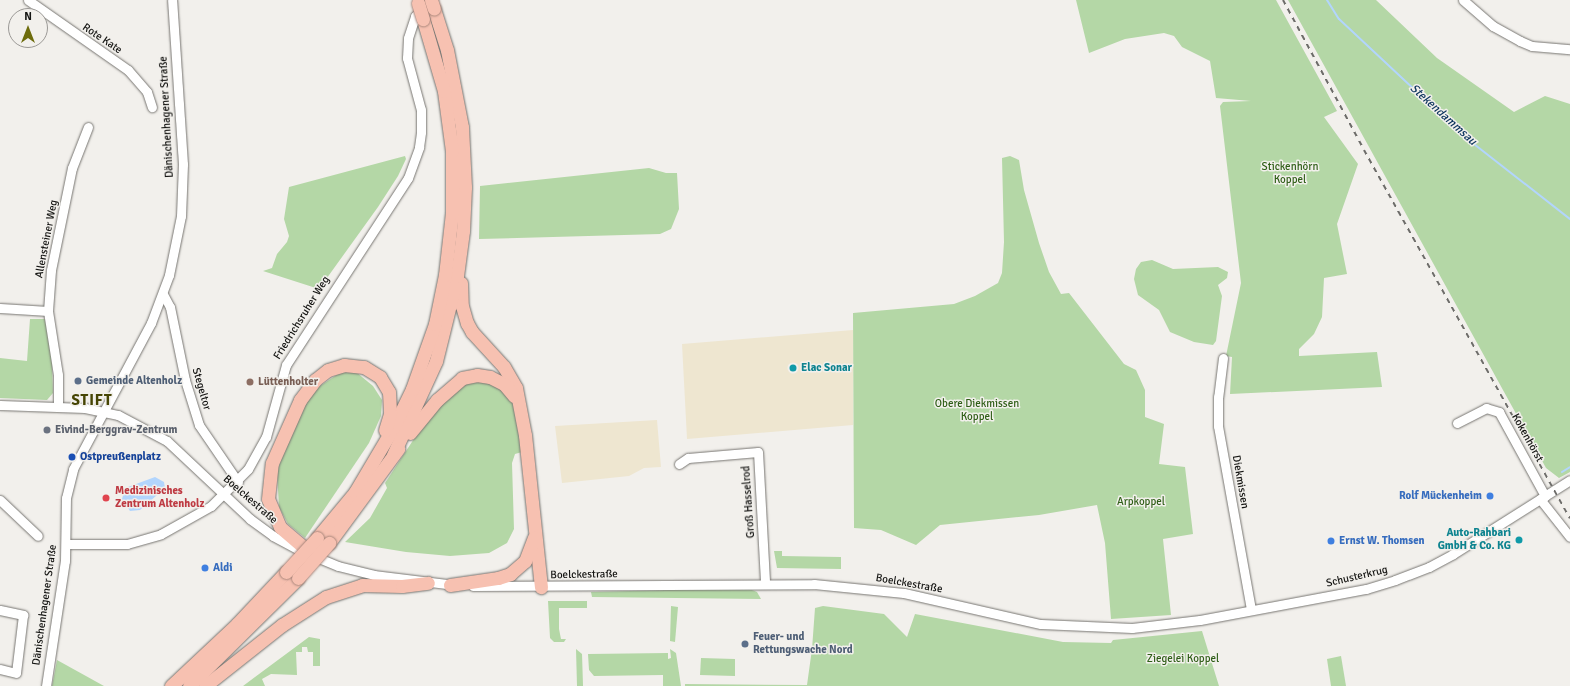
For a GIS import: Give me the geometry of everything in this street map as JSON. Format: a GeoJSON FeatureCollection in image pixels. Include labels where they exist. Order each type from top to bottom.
{"type":"FeatureCollection","features":[{"type":"Feature","properties":{"kind":"highway"},"geometry":{"type":"LineString","coordinates":[[189,686],[298,578],[355,492],[378,453],[409,395],[425,355],[436,317],[450,242],[453,176],[450,129],[436,57],[417,1]]}},
{"type":"Feature","properties":{"kind":"highway"},"geometry":{"type":"LineString","coordinates":[[393,455],[436,361],[447,325],[460,264],[466,187],[462,127],[447,50],[433,3]]}},
{"type":"Feature","properties":{"kind":"highway"},"geometry":{"type":"LineString","coordinates":[[460,264],[465,319],[472,332],[498,360],[513,381],[521,410],[542,588]]}},
{"type":"Feature","properties":{"kind":"highway"},"geometry":{"type":"LineString","coordinates":[[315,557],[287,533],[275,519],[268,499],[268,481],[275,454],[292,416],[308,389],[321,374],[335,367],[355,365],[372,371],[385,383],[391,403],[390,414],[378,453]]}},
{"type":"Feature","properties":{"kind":"highway"},"geometry":{"type":"LineString","coordinates":[[171,686],[237,624],[286,572],[323,540],[437,400],[462,378],[477,376],[496,379],[509,389],[521,410]]}},
{"type":"Feature","properties":{"kind":"highway"},"geometry":{"type":"LineString","coordinates":[[450,585],[498,578],[510,574],[525,561],[535,537]]}},
{"type":"Feature","properties":{"kind":"highway"},"geometry":{"type":"LineString","coordinates":[[205,686],[286,622],[326,597],[342,591],[374,584],[402,586],[428,583]]}},
{"type":"Feature","properties":{"kind":"street","name":"Rote Kate"},"geometry":{"type":"LineString","coordinates":[[28,0],[128,70],[147,92],[152,107]]}},
{"type":"Feature","properties":{"kind":"street","name":"Dänischenhagener Straße"},"geometry":{"type":"LineString","coordinates":[[46,686],[66,544],[66,498],[73,469],[132,364],[163,294],[181,216],[183,164],[172,0]]}},
{"type":"Feature","properties":{"kind":"street"},"geometry":{"type":"LineString","coordinates":[[1463,0],[1493,26],[1520,42],[1532,46],[1570,50]]}},
{"type":"Feature","properties":{"kind":"street","name":"Friedrichsruher Weg"},"geometry":{"type":"LineString","coordinates":[[66,544],[127,544],[161,534],[211,506],[238,482],[266,437],[286,365],[408,178],[419,147],[421,110],[408,58],[408,38],[415,16],[433,3]]}},
{"type":"Feature","properties":{"kind":"street","name":"Allensteiner Weg"},"geometry":{"type":"LineString","coordinates":[[58,407],[58,375],[48,310],[51,270],[72,168],[88,126]]}},
{"type":"Feature","properties":{"kind":"street","name":"Stegeltor"},"geometry":{"type":"LineString","coordinates":[[163,294],[170,307],[185,380],[199,425],[229,473],[238,482]]}},
{"type":"Feature","properties":{"kind":"street"},"geometry":{"type":"LineString","coordinates":[[0,308],[48,310]]}},
{"type":"Feature","properties":{"kind":"street","name":"Diekmissen"},"geometry":{"type":"LineString","coordinates":[[1223,358],[1218,397],[1218,426],[1251,610]]}},
{"type":"Feature","properties":{"kind":"street"},"geometry":{"type":"LineString","coordinates":[[0,405],[58,407],[105,411]]}},
{"type":"Feature","properties":{"kind":"street","name":"Kokenhörst"},"geometry":{"type":"LineString","coordinates":[[1457,423],[1486,408],[1499,412],[1543,497]]}},
{"type":"Feature","properties":{"kind":"street","name":"Boelckestraße"},"geometry":{"type":"LineString","coordinates":[[105,411],[132,421],[167,441],[224,495],[273,536],[315,557],[374,575],[450,585],[542,588],[765,583],[814,584],[904,593],[1042,624],[1111,628]]}},
{"type":"Feature","properties":{"kind":"street","name":"Groß Hasselrod"},"geometry":{"type":"LineString","coordinates":[[679,464],[688,458],[758,452],[765,583]]}},
{"type":"Feature","properties":{"kind":"street","name":"Schusterkrug"},"geometry":{"type":"LineString","coordinates":[[1111,628],[1200,620],[1366,589],[1429,567],[1570,480]]}},
{"type":"Feature","properties":{"kind":"street"},"geometry":{"type":"LineString","coordinates":[[1543,497],[1570,537]]}},
{"type":"Feature","properties":{"kind":"street"},"geometry":{"type":"LineString","coordinates":[[0,500],[38,536]]}},
{"type":"Feature","properties":{"kind":"street"},"geometry":{"type":"LineString","coordinates":[[0,610],[23,615],[16,673],[0,669]]}},
{"type":"Feature","properties":{"kind":"shaded area"},"geometry":{"type":"Polygon","coordinates":[[[853,330],[853,425],[687,439],[682,344],[853,330]]]}},
{"type":"Feature","properties":{"kind":"shaded area"},"geometry":{"type":"Polygon","coordinates":[[[657,420],[661,467],[644,468],[629,476],[562,483],[555,426],[657,420]]]}},
{"type":"Feature","properties":{"kind":"green space","name":"Stickenhörn Koppel"},"geometry":{"type":"Polygon","coordinates":[[[1076,0],[1276,0],[1337,111],[1324,117],[1358,164],[1337,224],[1347,274],[1324,278],[1322,317],[1314,334],[1299,349],[1299,356],[1377,352],[1382,387],[1230,394],[1232,357],[1226,356],[1241,283],[1220,106],[1223,102],[1251,101],[1216,98],[1210,61],[1182,47],[1174,36],[1164,33],[1125,39],[1089,53],[1076,0]]]}},
{"type":"Feature","properties":{"kind":"green space"},"geometry":{"type":"Polygon","coordinates":[[[1288,0],[1376,0],[1437,58],[1514,112],[1545,96],[1570,104],[1570,472],[1559,478],[1546,468],[1288,0]]]}},
{"type":"Feature","properties":{"kind":"green space"},"geometry":{"type":"Polygon","coordinates":[[[405,156],[406,159],[398,176],[378,207],[319,289],[263,271],[272,268],[277,254],[287,242],[289,236],[284,219],[289,187],[405,156]]]}},
{"type":"Feature","properties":{"kind":"green space","name":"Obere Diekmissen Koppel"},"geometry":{"type":"Polygon","coordinates":[[[1010,156],[1019,160],[1024,190],[1039,243],[1049,272],[1061,294],[1069,293],[1124,364],[1136,370],[1145,390],[1145,417],[1164,424],[1159,464],[1185,467],[1193,534],[1163,539],[1171,615],[1111,619],[1105,543],[1097,505],[1039,515],[940,525],[916,545],[881,530],[854,528],[853,313],[954,304],[975,296],[998,283],[1002,273],[1004,242],[1002,158],[1010,156]]]}},
{"type":"Feature","properties":{"kind":"green space"},"geometry":{"type":"Polygon","coordinates":[[[649,168],[666,173],[677,173],[679,209],[671,229],[660,234],[479,239],[480,186],[649,168]]]}},
{"type":"Feature","properties":{"kind":"green space"},"geometry":{"type":"Polygon","coordinates":[[[1152,260],[1173,269],[1218,267],[1228,272],[1227,278],[1218,285],[1222,296],[1216,341],[1213,345],[1194,342],[1170,332],[1159,310],[1138,295],[1134,279],[1136,269],[1141,262],[1152,260]]]}},
{"type":"Feature","properties":{"kind":"green space"},"geometry":{"type":"Polygon","coordinates":[[[30,319],[45,319],[52,363],[53,393],[47,400],[0,398],[0,358],[27,361],[30,319]]]}},
{"type":"Feature","properties":{"kind":"green space"},"geometry":{"type":"Polygon","coordinates":[[[341,372],[356,372],[373,386],[382,400],[381,416],[369,443],[305,538],[288,524],[279,507],[277,472],[289,435],[314,390],[341,372]]]}},
{"type":"Feature","properties":{"kind":"green space"},"geometry":{"type":"Polygon","coordinates":[[[472,380],[497,384],[512,399],[522,452],[515,454],[512,463],[514,529],[507,543],[489,553],[450,556],[406,552],[345,542],[370,518],[387,488],[385,483],[429,416],[446,395],[472,380]]]}},
{"type":"Feature","properties":{"kind":"green space"},"geometry":{"type":"Polygon","coordinates":[[[774,551],[782,551],[782,556],[841,557],[841,569],[777,568],[774,551]]]}},
{"type":"Feature","properties":{"kind":"green space"},"geometry":{"type":"Polygon","coordinates":[[[747,588],[757,592],[761,599],[592,597],[591,592],[747,588]]]}},
{"type":"Feature","properties":{"kind":"green space"},"geometry":{"type":"Polygon","coordinates":[[[548,601],[587,601],[587,608],[559,608],[559,629],[561,639],[566,639],[564,642],[554,642],[550,638],[548,601]]]}},
{"type":"Feature","properties":{"kind":"green space"},"geometry":{"type":"Polygon","coordinates":[[[671,606],[678,607],[675,642],[670,641],[671,606]]]}},
{"type":"Feature","properties":{"kind":"green space","name":"Ziegelei Koppel"},"geometry":{"type":"Polygon","coordinates":[[[823,606],[884,614],[907,637],[915,614],[1063,642],[1111,643],[1113,640],[1202,631],[1219,686],[685,686],[685,684],[807,685],[812,649],[815,608],[823,606]]]}},
{"type":"Feature","properties":{"kind":"green space"},"geometry":{"type":"Polygon","coordinates":[[[309,637],[320,639],[320,666],[313,666],[313,652],[308,652],[307,647],[302,647],[302,652],[296,652],[297,675],[271,674],[262,679],[265,686],[243,686],[309,637]]]}},
{"type":"Feature","properties":{"kind":"green space"},"geometry":{"type":"Polygon","coordinates":[[[576,649],[582,654],[583,686],[577,686],[576,649]]]}},
{"type":"Feature","properties":{"kind":"green space"},"geometry":{"type":"Polygon","coordinates":[[[670,649],[676,653],[681,686],[663,686],[663,675],[594,676],[589,670],[588,654],[668,653],[668,659],[671,658],[670,649]]]}},
{"type":"Feature","properties":{"kind":"green space"},"geometry":{"type":"Polygon","coordinates":[[[1341,656],[1346,686],[1331,686],[1327,659],[1341,656]]]}},
{"type":"Feature","properties":{"kind":"green space"},"geometry":{"type":"Polygon","coordinates":[[[701,658],[735,659],[735,676],[700,675],[701,658]]]}},
{"type":"Feature","properties":{"kind":"green space"},"geometry":{"type":"Polygon","coordinates":[[[57,660],[104,686],[52,686],[57,660]]]}},
{"type":"Feature","properties":{"kind":"water"},"geometry":{"type":"Polygon","coordinates":[[[155,477],[164,482],[165,488],[140,510],[130,511],[122,499],[124,492],[128,487],[155,477]]]}},
{"type":"Feature","properties":{"kind":"waterway","name":"Stekendammsau"},"geometry":{"type":"LineString","coordinates":[[1327,0],[1339,19],[1465,137],[1570,219]]}},
{"type":"Feature","properties":{"kind":"waterway"},"geometry":{"type":"LineString","coordinates":[[1562,472],[1570,467]]}},
{"type":"Feature","properties":{"kind":"railway"},"geometry":{"type":"LineString","coordinates":[[1283,0],[1364,150],[1570,518]]}},
{"type":"Feature","properties":{"kind":"place","name":"Elac Sonar"},"geometry":{"type":"Point","coordinates":[793,368]}},
{"type":"Feature","properties":{"kind":"place","name":"Gemeinde Altenholz"},"geometry":{"type":"Point","coordinates":[78,381]}},
{"type":"Feature","properties":{"kind":"place","name":"Lüttenholter"},"geometry":{"type":"Point","coordinates":[250,382]}},
{"type":"Feature","properties":{"kind":"place","name":"Eivind-Berggrav-Zentrum"},"geometry":{"type":"Point","coordinates":[47,430]}},
{"type":"Feature","properties":{"kind":"place","name":"Ostpreußenplatz"},"geometry":{"type":"Point","coordinates":[72,457]}},
{"type":"Feature","properties":{"kind":"place","name":"Rolf Mückenheim"},"geometry":{"type":"Point","coordinates":[1490,496]}},
{"type":"Feature","properties":{"kind":"place","name":"Medizinisches Zentrum Altenholz"},"geometry":{"type":"Point","coordinates":[106,498]}},
{"type":"Feature","properties":{"kind":"place","name":"Auto-Rahbari GmbH & Co. KG"},"geometry":{"type":"Point","coordinates":[1519,540]}},
{"type":"Feature","properties":{"kind":"place","name":"Ernst W. Thomsen"},"geometry":{"type":"Point","coordinates":[1331,541]}},
{"type":"Feature","properties":{"kind":"place","name":"Aldi"},"geometry":{"type":"Point","coordinates":[205,568]}},
{"type":"Feature","properties":{"kind":"place","name":"Feuer- und Rettungswache Nord"},"geometry":{"type":"Point","coordinates":[745,644]}},
{"type":"Feature","properties":{"kind":"district","name":"STIFT"},"geometry":{"type":"Point","coordinates":[92,401]}},
{"type":"Feature","properties":{"kind":"park label","name":"Arpkoppel"},"geometry":{"type":"Point","coordinates":[1141,502]}}]}
